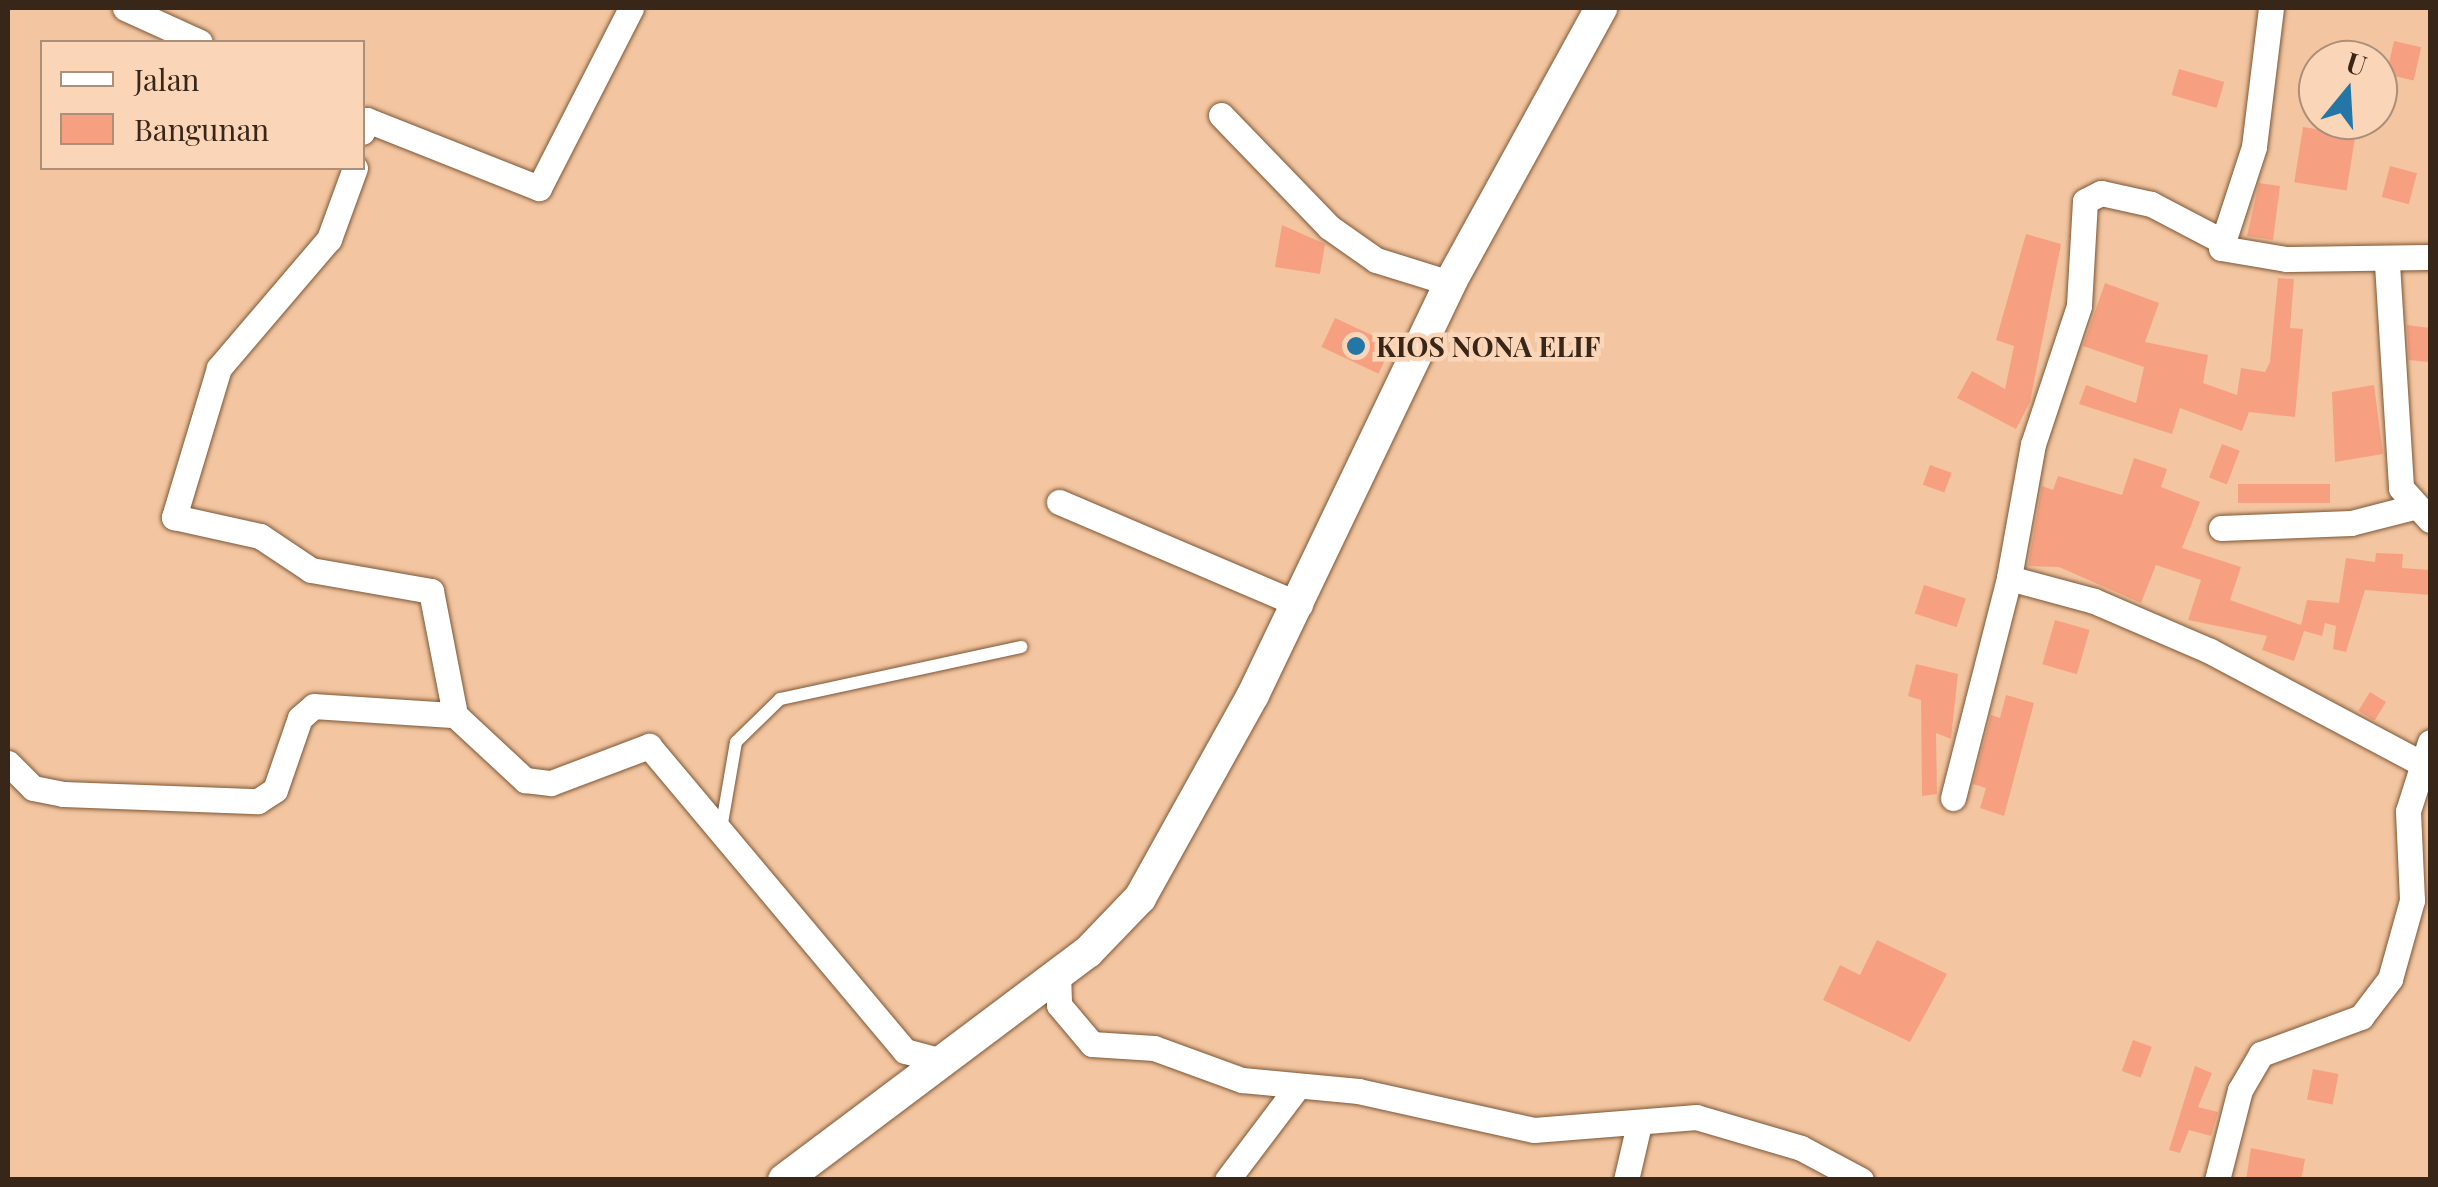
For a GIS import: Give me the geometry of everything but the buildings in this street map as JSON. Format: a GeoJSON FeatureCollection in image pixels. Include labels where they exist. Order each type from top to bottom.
{"type":"FeatureCollection","features":[{"type":"Feature","properties":{"kind":"street"},"geometry":{"type":"LineString","coordinates":[[125,8],[196,40]]}},
{"type":"Feature","properties":{"kind":"street"},"geometry":{"type":"LineString","coordinates":[[365,124],[539,188],[630,8]]}},
{"type":"Feature","properties":{"kind":"street"},"geometry":{"type":"LineString","coordinates":[[784,1180],[1116,926],[1161,865],[1300,606],[1450,282],[1601,8]]}},
{"type":"Feature","properties":{"kind":"street"},"geometry":{"type":"LineString","coordinates":[[2218,239],[2254,147],[2271,8]]}},
{"type":"Feature","properties":{"kind":"street"},"geometry":{"type":"LineString","coordinates":[[1220,115],[1329,227],[1376,260],[1450,282]]}},
{"type":"Feature","properties":{"kind":"street"},"geometry":{"type":"LineString","coordinates":[[354,170],[329,239],[219,368],[174,517],[260,536],[311,570],[431,591],[455,714],[498,761],[535,782],[649,746],[906,1051],[939,1060]]}},
{"type":"Feature","properties":{"kind":"street"},"geometry":{"type":"LineString","coordinates":[[1953,798],[2009,578],[2032,444],[2079,306],[2085,201],[2100,193],[2152,204],[2242,254],[2387,264],[2430,257]]}},
{"type":"Feature","properties":{"kind":"street"},"geometry":{"type":"LineString","coordinates":[[2221,528],[2350,524],[2420,514],[2401,488],[2387,264]]}},
{"type":"Feature","properties":{"kind":"street"},"geometry":{"type":"LineString","coordinates":[[1059,502],[1300,606]]}},
{"type":"Feature","properties":{"kind":"street"},"geometry":{"type":"LineString","coordinates":[[2009,578],[2094,601],[2210,651],[2427,757],[2408,811],[2412,900],[2390,979],[2361,1017],[2261,1054],[2240,1090],[2217,1180]]}},
{"type":"Feature","properties":{"kind":"street"},"geometry":{"type":"LineString","coordinates":[[8,763],[33,788],[63,794],[258,800],[274,790],[300,718],[314,706],[455,714]]}},
{"type":"Feature","properties":{"kind":"street"},"geometry":{"type":"LineString","coordinates":[[1058,973],[1059,1004],[1092,1044],[1154,1048],[1295,1090],[1358,1091],[1534,1130],[1722,1122],[1861,1180]]}},
{"type":"Feature","properties":{"kind":"street"},"geometry":{"type":"LineString","coordinates":[[1227,1180],[1295,1090]]}},
{"type":"Feature","properties":{"kind":"street"},"geometry":{"type":"LineString","coordinates":[[1626,1180],[1640,1124]]}},
{"type":"Feature","properties":{"kind":"lane"},"geometry":{"type":"LineString","coordinates":[[721,831],[736,742],[780,699],[1021,647]]}},
{"type":"Feature","properties":{"kind":"place","name":"KIOS NONA ELIF"},"geometry":{"type":"Point","coordinates":[1356,346]}}]}
